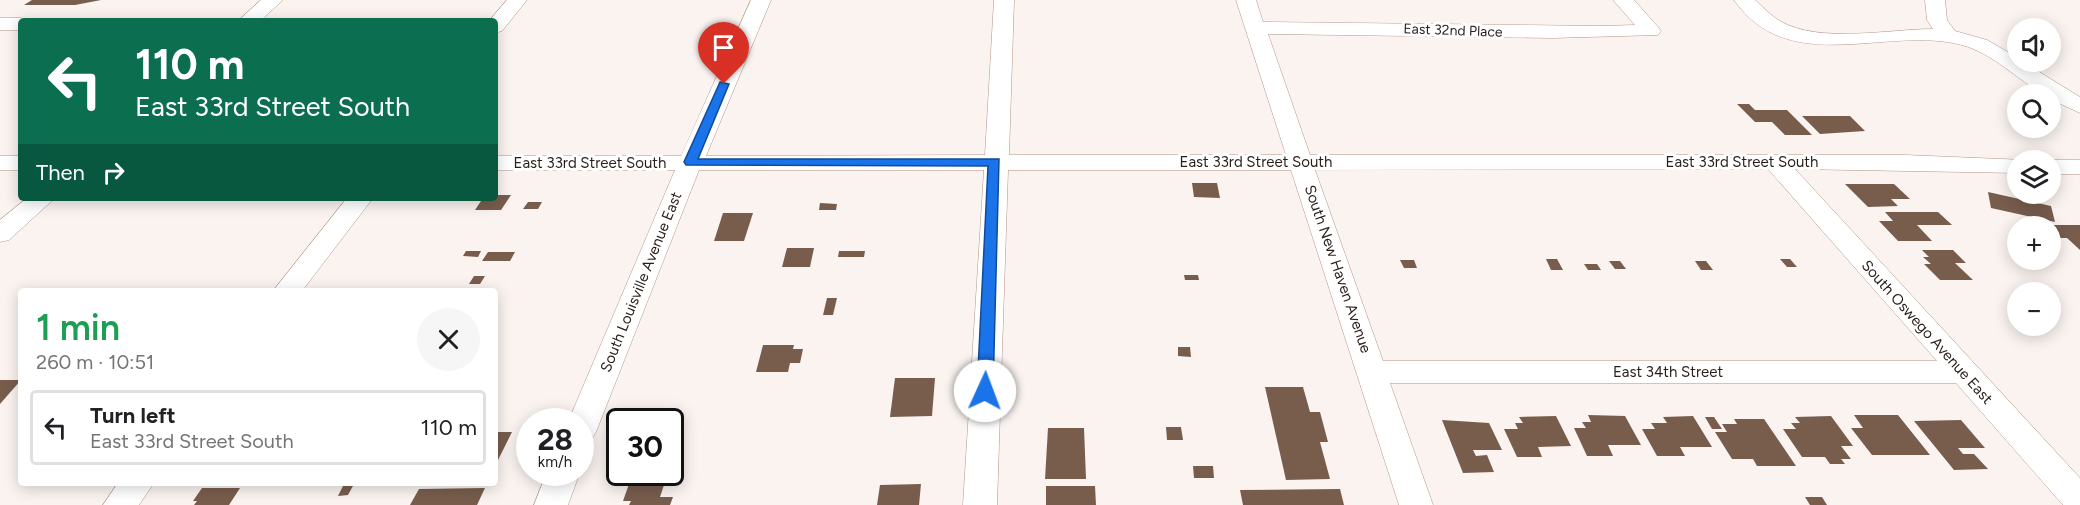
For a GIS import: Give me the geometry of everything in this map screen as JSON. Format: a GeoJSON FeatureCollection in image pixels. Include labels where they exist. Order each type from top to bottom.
{"type":"FeatureCollection","features":[{"type":"Feature","properties":{"kind":"street"},"geometry":{"type":"LineString","coordinates":[[252,18],[273,0]]}},
{"type":"Feature","properties":{"kind":"street"},"geometry":{"type":"LineString","coordinates":[[498,23],[517,0]]}},
{"type":"Feature","properties":{"kind":"street","name":"South Louisville Avenue East"},"geometry":{"type":"LineString","coordinates":[[590,408],[690,162],[760,0]]}},
{"type":"Feature","properties":{"kind":"street"},"geometry":{"type":"LineString","coordinates":[[980,505],[1004,0]]}},
{"type":"Feature","properties":{"kind":"street","name":"South New Haven Avenue"},"geometry":{"type":"LineString","coordinates":[[1246,0],[1416,505]]}},
{"type":"Feature","properties":{"kind":"street","name":"East 32nd Place"},"geometry":{"type":"LineString","coordinates":[[1254,28],[1367,27],[1529,33],[1651,31],[1623,0]]}},
{"type":"Feature","properties":{"kind":"street"},"geometry":{"type":"LineString","coordinates":[[1744,0],[1775,27],[1802,36],[1948,36],[1988,47],[2080,106]]}},
{"type":"Feature","properties":{"kind":"street"},"geometry":{"type":"LineString","coordinates":[[1935,0],[1937,20],[1948,36]]}},
{"type":"Feature","properties":{"kind":"street"},"geometry":{"type":"LineString","coordinates":[[0,24],[18,24]]}},
{"type":"Feature","properties":{"kind":"street","name":"South Oswego Avenue East"},"geometry":{"type":"LineString","coordinates":[[1775,162],[2080,501]]}},
{"type":"Feature","properties":{"kind":"street","name":"East 33rd Street South"},"geometry":{"type":"LineString","coordinates":[[498,163],[1905,162],[2007,166]]}},
{"type":"Feature","properties":{"kind":"street"},"geometry":{"type":"LineString","coordinates":[[0,163],[18,163]]}},
{"type":"Feature","properties":{"kind":"street"},"geometry":{"type":"LineString","coordinates":[[0,234],[38,201]]}},
{"type":"Feature","properties":{"kind":"street"},"geometry":{"type":"LineString","coordinates":[[289,288],[358,201]]}},
{"type":"Feature","properties":{"kind":"street","name":"East 34th Street"},"geometry":{"type":"LineString","coordinates":[[1373,372],[1964,372]]}},
{"type":"Feature","properties":{"kind":"street"},"geometry":{"type":"LineString","coordinates":[[120,505],[135,486]]}},
{"type":"Feature","properties":{"kind":"street"},"geometry":{"type":"LineString","coordinates":[[551,505],[558,486]]}},
{"type":"Feature","properties":{"kind":"building"},"geometry":{"type":"Polygon","coordinates":[[[32,0],[101,0],[75,5],[24,5],[32,0]]]}},
{"type":"Feature","properties":{"kind":"building"},"geometry":{"type":"Polygon","coordinates":[[[1737,104],[1749,104],[1755,110],[1787,110],[1812,135],[1785,135],[1772,122],[1755,122],[1737,104]]]}},
{"type":"Feature","properties":{"kind":"building"},"geometry":{"type":"Polygon","coordinates":[[[1802,116],[1850,116],[1865,131],[1820,134],[1802,116]]]}},
{"type":"Feature","properties":{"kind":"building"},"geometry":{"type":"Polygon","coordinates":[[[1192,183],[1217,183],[1220,198],[1194,197],[1192,183]]]}},
{"type":"Feature","properties":{"kind":"building"},"geometry":{"type":"Polygon","coordinates":[[[1845,184],[1894,184],[1910,199],[1891,199],[1898,206],[1868,207],[1845,184]]]}},
{"type":"Feature","properties":{"kind":"building"},"geometry":{"type":"Polygon","coordinates":[[[1988,192],[2007,196],[2007,204],[2051,206],[2054,216],[2028,216],[1991,208],[1988,192]]]}},
{"type":"Feature","properties":{"kind":"building"},"geometry":{"type":"Polygon","coordinates":[[[498,195],[511,195],[501,210],[475,210],[481,201],[498,201],[498,195]]]}},
{"type":"Feature","properties":{"kind":"building"},"geometry":{"type":"Polygon","coordinates":[[[528,202],[542,202],[538,209],[523,209],[528,202]]]}},
{"type":"Feature","properties":{"kind":"building"},"geometry":{"type":"Polygon","coordinates":[[[820,203],[837,204],[836,210],[819,210],[820,203]]]}},
{"type":"Feature","properties":{"kind":"building"},"geometry":{"type":"Polygon","coordinates":[[[1885,212],[1938,212],[1952,225],[1917,225],[1932,241],[1898,241],[1879,221],[1893,221],[1885,212]]]}},
{"type":"Feature","properties":{"kind":"building"},"geometry":{"type":"Polygon","coordinates":[[[723,213],[753,213],[744,241],[714,241],[723,213]]]}},
{"type":"Feature","properties":{"kind":"building"},"geometry":{"type":"Polygon","coordinates":[[[2061,225],[2080,225],[2080,250],[2067,238],[2061,238],[2061,225]]]}},
{"type":"Feature","properties":{"kind":"building"},"geometry":{"type":"Polygon","coordinates":[[[787,248],[814,248],[810,267],[782,267],[787,248]]]}},
{"type":"Feature","properties":{"kind":"building"},"geometry":{"type":"Polygon","coordinates":[[[1922,250],[1953,250],[1966,263],[1955,263],[1973,280],[1940,280],[1924,264],[1931,264],[1923,257],[1929,257],[1922,250]]]}},
{"type":"Feature","properties":{"kind":"building"},"geometry":{"type":"Polygon","coordinates":[[[466,251],[481,251],[478,257],[463,256],[466,251]]]}},
{"type":"Feature","properties":{"kind":"building"},"geometry":{"type":"Polygon","coordinates":[[[839,251],[865,251],[864,257],[838,257],[839,251]]]}},
{"type":"Feature","properties":{"kind":"building"},"geometry":{"type":"Polygon","coordinates":[[[488,252],[515,252],[510,261],[482,261],[488,252]]]}},
{"type":"Feature","properties":{"kind":"building"},"geometry":{"type":"Polygon","coordinates":[[[1546,259],[1557,259],[1563,270],[1551,270],[1546,259]]]}},
{"type":"Feature","properties":{"kind":"building"},"geometry":{"type":"Polygon","coordinates":[[[1780,259],[1790,259],[1797,267],[1787,267],[1780,259]]]}},
{"type":"Feature","properties":{"kind":"building"},"geometry":{"type":"Polygon","coordinates":[[[1400,260],[1414,260],[1417,268],[1404,268],[1400,260]]]}},
{"type":"Feature","properties":{"kind":"building"},"geometry":{"type":"Polygon","coordinates":[[[1609,261],[1620,261],[1626,269],[1615,269],[1609,261]]]}},
{"type":"Feature","properties":{"kind":"building"},"geometry":{"type":"Polygon","coordinates":[[[1695,261],[1706,261],[1713,270],[1701,270],[1695,261]]]}},
{"type":"Feature","properties":{"kind":"building"},"geometry":{"type":"Polygon","coordinates":[[[1584,264],[1597,264],[1601,270],[1588,270],[1584,264]]]}},
{"type":"Feature","properties":{"kind":"building"},"geometry":{"type":"Polygon","coordinates":[[[1184,275],[1198,275],[1199,280],[1185,280],[1184,275]]]}},
{"type":"Feature","properties":{"kind":"building"},"geometry":{"type":"Polygon","coordinates":[[[474,276],[485,276],[480,284],[469,284],[474,276]]]}},
{"type":"Feature","properties":{"kind":"building"},"geometry":{"type":"Polygon","coordinates":[[[827,298],[837,298],[833,315],[823,315],[827,298]]]}},
{"type":"Feature","properties":{"kind":"building"},"geometry":{"type":"Polygon","coordinates":[[[763,345],[794,345],[793,349],[803,349],[800,363],[790,363],[788,372],[756,372],[763,345]]]}},
{"type":"Feature","properties":{"kind":"building"},"geometry":{"type":"Polygon","coordinates":[[[1178,347],[1190,347],[1191,357],[1178,356],[1178,347]]]}},
{"type":"Feature","properties":{"kind":"building"},"geometry":{"type":"Polygon","coordinates":[[[895,378],[935,378],[932,416],[890,417],[895,378]]]}},
{"type":"Feature","properties":{"kind":"building"},"geometry":{"type":"Polygon","coordinates":[[[0,380],[18,380],[18,383],[0,404],[0,380]]]}},
{"type":"Feature","properties":{"kind":"building"},"geometry":{"type":"Polygon","coordinates":[[[1265,387],[1303,387],[1310,412],[1320,412],[1328,442],[1320,442],[1330,479],[1286,480],[1265,387]]]}},
{"type":"Feature","properties":{"kind":"building"},"geometry":{"type":"Polygon","coordinates":[[[1588,415],[1625,416],[1641,445],[1608,445],[1613,456],[1587,456],[1574,428],[1586,428],[1582,422],[1591,422],[1588,415]]]}},
{"type":"Feature","properties":{"kind":"building"},"geometry":{"type":"Polygon","coordinates":[[[1854,415],[1898,415],[1930,455],[1872,455],[1851,428],[1863,428],[1854,415]]]}},
{"type":"Feature","properties":{"kind":"building"},"geometry":{"type":"Polygon","coordinates":[[[1556,416],[1571,446],[1538,447],[1542,457],[1517,457],[1504,429],[1518,429],[1515,423],[1523,423],[1519,417],[1556,416]]]}},
{"type":"Feature","properties":{"kind":"building"},"geometry":{"type":"Polygon","coordinates":[[[1693,416],[1712,447],[1680,447],[1685,456],[1657,456],[1642,429],[1655,429],[1651,423],[1667,423],[1663,417],[1693,416]]]}},
{"type":"Feature","properties":{"kind":"building"},"geometry":{"type":"Polygon","coordinates":[[[1831,416],[1853,446],[1841,446],[1851,459],[1841,459],[1845,464],[1830,464],[1825,457],[1802,457],[1783,429],[1796,429],[1791,423],[1800,423],[1795,417],[1831,416]]]}},
{"type":"Feature","properties":{"kind":"building"},"geometry":{"type":"Polygon","coordinates":[[[1705,417],[1714,417],[1722,429],[1712,429],[1705,417]]]}},
{"type":"Feature","properties":{"kind":"building"},"geometry":{"type":"Polygon","coordinates":[[[1734,419],[1764,419],[1796,466],[1757,466],[1753,459],[1732,459],[1715,432],[1727,432],[1722,424],[1737,424],[1734,419]]]}},
{"type":"Feature","properties":{"kind":"building"},"geometry":{"type":"Polygon","coordinates":[[[1442,420],[1489,423],[1502,450],[1473,450],[1476,456],[1487,455],[1494,472],[1463,473],[1442,420]]]}},
{"type":"Feature","properties":{"kind":"building"},"geometry":{"type":"Polygon","coordinates":[[[1961,420],[1985,448],[1958,448],[1963,454],[1974,454],[1988,469],[1954,470],[1914,421],[1961,420]]]}},
{"type":"Feature","properties":{"kind":"building"},"geometry":{"type":"Polygon","coordinates":[[[1166,427],[1181,427],[1183,440],[1167,440],[1166,427]]]}},
{"type":"Feature","properties":{"kind":"building"},"geometry":{"type":"Polygon","coordinates":[[[1048,428],[1084,428],[1086,479],[1045,479],[1048,428]]]}},
{"type":"Feature","properties":{"kind":"building"},"geometry":{"type":"Polygon","coordinates":[[[498,432],[512,432],[498,460],[498,432]]]}},
{"type":"Feature","properties":{"kind":"building"},"geometry":{"type":"Polygon","coordinates":[[[1193,466],[1213,466],[1214,478],[1194,478],[1193,466]]]}},
{"type":"Feature","properties":{"kind":"building"},"geometry":{"type":"Polygon","coordinates":[[[921,484],[919,505],[877,505],[880,485],[921,484]]]}},
{"type":"Feature","properties":{"kind":"building"},"geometry":{"type":"Polygon","coordinates":[[[343,486],[353,486],[348,495],[338,496],[343,486]]]}},
{"type":"Feature","properties":{"kind":"building"},"geometry":{"type":"Polygon","coordinates":[[[628,486],[664,486],[660,497],[673,497],[670,505],[629,505],[631,501],[623,501],[628,486]]]}},
{"type":"Feature","properties":{"kind":"building"},"geometry":{"type":"Polygon","coordinates":[[[1046,486],[1095,486],[1096,505],[1046,505],[1046,486]]]}},
{"type":"Feature","properties":{"kind":"building"},"geometry":{"type":"Polygon","coordinates":[[[202,488],[240,488],[229,505],[194,505],[197,501],[193,501],[202,488]]]}},
{"type":"Feature","properties":{"kind":"building"},"geometry":{"type":"Polygon","coordinates":[[[485,488],[477,505],[410,505],[419,489],[485,488]]]}},
{"type":"Feature","properties":{"kind":"building"},"geometry":{"type":"Polygon","coordinates":[[[1340,489],[1344,505],[1243,505],[1240,490],[1340,489]]]}},
{"type":"Feature","properties":{"kind":"building"},"geometry":{"type":"Polygon","coordinates":[[[1805,497],[1822,497],[1827,505],[1810,505],[1805,497]]]}},
{"type":"Feature","properties":{"kind":"route"},"geometry":{"type":"LineString","coordinates":[[724,84],[690,162],[995,162],[985,391]]}}]}
